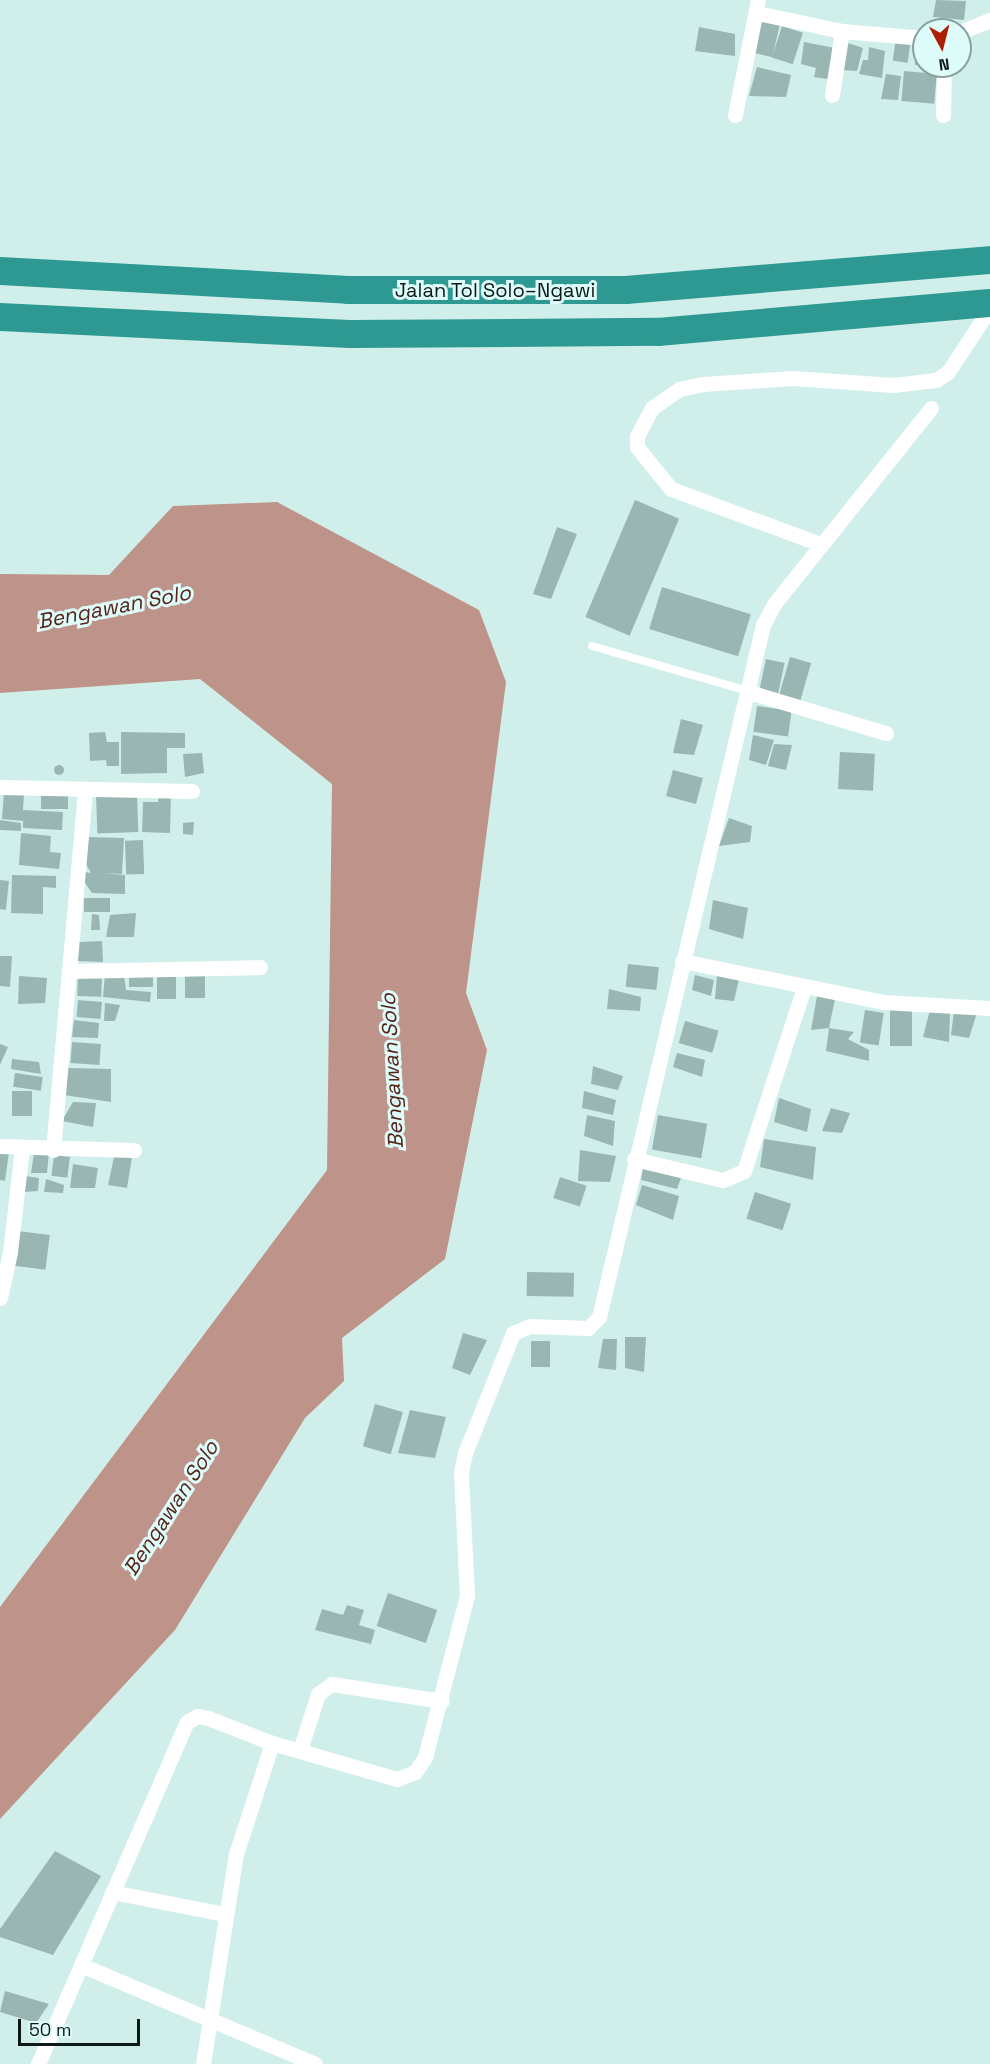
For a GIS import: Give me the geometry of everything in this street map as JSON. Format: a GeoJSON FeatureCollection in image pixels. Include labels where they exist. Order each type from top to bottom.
{"type":"FeatureCollection","features":[{"type":"Feature","properties":{"kind":"highway","name":"Jalan Tol Solo–Ngawi"},"geometry":{"type":"LineString","coordinates":[[0,271],[348,290],[626,290],[990,260]]}},
{"type":"Feature","properties":{"kind":"highway"},"geometry":{"type":"LineString","coordinates":[[0,317],[350,334],[658,332],[990,303]]}},
{"type":"Feature","properties":{"kind":"street"},"geometry":{"type":"LineString","coordinates":[[735,115],[757,7],[842,31],[912,37]]}},
{"type":"Feature","properties":{"kind":"street"},"geometry":{"type":"LineString","coordinates":[[972,27],[990,20]]}},
{"type":"Feature","properties":{"kind":"street"},"geometry":{"type":"LineString","coordinates":[[832,94],[842,31]]}},
{"type":"Feature","properties":{"kind":"street"},"geometry":{"type":"LineString","coordinates":[[943,115],[944,78]]}},
{"type":"Feature","properties":{"kind":"street"},"geometry":{"type":"LineString","coordinates":[[820,544],[671,489],[637,447],[637,436],[652,408],[679,389],[703,384],[793,378],[920,385],[948,372],[990,308]]}},
{"type":"Feature","properties":{"kind":"street"},"geometry":{"type":"LineString","coordinates":[[38,2064],[189,1719],[208,1718],[272,1743],[385,1777],[407,1777],[425,1757],[442,1701],[467,1596],[468,1562],[462,1517],[462,1463],[513,1333],[530,1326],[588,1328],[599,1317],[634,1159],[768,614],[820,544],[931,408]]}},
{"type":"Feature","properties":{"kind":"street"},"geometry":{"type":"LineString","coordinates":[[749,692],[886,733]]}},
{"type":"Feature","properties":{"kind":"street"},"geometry":{"type":"LineString","coordinates":[[0,787],[85,792],[192,791]]}},
{"type":"Feature","properties":{"kind":"street"},"geometry":{"type":"LineString","coordinates":[[53,1150],[72,971],[85,792]]}},
{"type":"Feature","properties":{"kind":"street"},"geometry":{"type":"LineString","coordinates":[[682,962],[883,1002],[990,1008]]}},
{"type":"Feature","properties":{"kind":"street"},"geometry":{"type":"LineString","coordinates":[[72,971],[260,967]]}},
{"type":"Feature","properties":{"kind":"street"},"geometry":{"type":"LineString","coordinates":[[634,1159],[716,1179],[729,1180],[744,1171],[804,987]]}},
{"type":"Feature","properties":{"kind":"street"},"geometry":{"type":"LineString","coordinates":[[0,1146],[53,1150],[134,1150]]}},
{"type":"Feature","properties":{"kind":"street"},"geometry":{"type":"LineString","coordinates":[[0,1298],[5,1251],[22,1148]]}},
{"type":"Feature","properties":{"kind":"street"},"geometry":{"type":"LineString","coordinates":[[300,1750],[318,1694],[332,1684],[442,1701]]}},
{"type":"Feature","properties":{"kind":"street"},"geometry":{"type":"LineString","coordinates":[[203,2064],[224,1914],[249,1806],[272,1743]]}},
{"type":"Feature","properties":{"kind":"street"},"geometry":{"type":"LineString","coordinates":[[112,1892],[224,1914]]}},
{"type":"Feature","properties":{"kind":"street"},"geometry":{"type":"LineString","coordinates":[[81,1965],[210,2023],[315,2064]]}},
{"type":"Feature","properties":{"kind":"lane"},"geometry":{"type":"LineString","coordinates":[[592,646],[749,692]]}},
{"type":"Feature","properties":{"kind":"water","name":"Bengawan Solo"},"geometry":{"type":"Polygon","coordinates":[[[277,502],[479,610],[506,682],[466,993],[487,1050],[445,1259],[342,1338],[344,1381],[305,1418],[175,1630],[0,1819],[0,1607],[327,1170],[332,784],[200,679],[0,693],[0,574],[109,575],[173,506],[277,502]]]}},
{"type":"Feature","properties":{"kind":"building"},"geometry":{"type":"Polygon","coordinates":[[[936,0],[966,1],[964,18],[933,17],[936,0]]]}},
{"type":"Feature","properties":{"kind":"building"},"geometry":{"type":"Polygon","coordinates":[[[758,17],[780,22],[772,57],[750,52],[758,17]]]}},
{"type":"Feature","properties":{"kind":"building"},"geometry":{"type":"Polygon","coordinates":[[[782,26],[803,33],[793,64],[772,57],[782,26]]]}},
{"type":"Feature","properties":{"kind":"building"},"geometry":{"type":"Polygon","coordinates":[[[699,27],[735,34],[735,56],[695,51],[699,27]]]}},
{"type":"Feature","properties":{"kind":"building"},"geometry":{"type":"Polygon","coordinates":[[[896,38],[911,40],[908,63],[893,61],[896,38]]]}},
{"type":"Feature","properties":{"kind":"building"},"geometry":{"type":"Polygon","coordinates":[[[804,42],[835,48],[828,79],[814,77],[816,68],[801,64],[804,42]]]}},
{"type":"Feature","properties":{"kind":"building"},"geometry":{"type":"Polygon","coordinates":[[[845,42],[863,48],[857,71],[840,70],[845,42]]]}},
{"type":"Feature","properties":{"kind":"building"},"geometry":{"type":"Polygon","coordinates":[[[869,47],[885,51],[882,78],[859,74],[863,60],[868,60],[869,47]]]}},
{"type":"Feature","properties":{"kind":"building"},"geometry":{"type":"Polygon","coordinates":[[[757,67],[791,75],[786,97],[749,96],[757,67]]]}},
{"type":"Feature","properties":{"kind":"building"},"geometry":{"type":"Polygon","coordinates":[[[904,71],[912,72],[912,78],[937,78],[934,104],[901,101],[904,71]]]}},
{"type":"Feature","properties":{"kind":"building"},"geometry":{"type":"Polygon","coordinates":[[[886,74],[901,76],[898,100],[881,99],[886,74]]]}},
{"type":"Feature","properties":{"kind":"building"},"geometry":{"type":"Polygon","coordinates":[[[635,500],[679,519],[630,636],[585,617],[635,500]]]}},
{"type":"Feature","properties":{"kind":"building"},"geometry":{"type":"Polygon","coordinates":[[[557,527],[577,534],[551,599],[533,594],[557,527]]]}},
{"type":"Feature","properties":{"kind":"building"},"geometry":{"type":"Polygon","coordinates":[[[662,587],[751,614],[738,656],[649,629],[662,587]]]}},
{"type":"Feature","properties":{"kind":"building"},"geometry":{"type":"Polygon","coordinates":[[[790,657],[811,663],[800,701],[779,694],[790,657]]]}},
{"type":"Feature","properties":{"kind":"building"},"geometry":{"type":"Polygon","coordinates":[[[766,659],[785,663],[778,694],[759,690],[766,659]]]}},
{"type":"Feature","properties":{"kind":"building"},"geometry":{"type":"Polygon","coordinates":[[[757,706],[792,711],[788,737],[753,732],[757,706]]]}},
{"type":"Feature","properties":{"kind":"building"},"geometry":{"type":"Polygon","coordinates":[[[681,719],[703,725],[694,755],[673,753],[681,719]]]}},
{"type":"Feature","properties":{"kind":"building"},"geometry":{"type":"Polygon","coordinates":[[[105,732],[107,742],[119,742],[119,766],[107,766],[106,760],[90,761],[89,733],[105,732]]]}},
{"type":"Feature","properties":{"kind":"building"},"geometry":{"type":"Polygon","coordinates":[[[121,732],[185,733],[185,748],[167,748],[167,773],[121,774],[121,732]]]}},
{"type":"Feature","properties":{"kind":"building"},"geometry":{"type":"Polygon","coordinates":[[[753,735],[774,740],[766,765],[749,760],[753,735]]]}},
{"type":"Feature","properties":{"kind":"building"},"geometry":{"type":"Polygon","coordinates":[[[774,744],[792,745],[786,770],[768,766],[774,744]]]}},
{"type":"Feature","properties":{"kind":"building"},"geometry":{"type":"Polygon","coordinates":[[[840,752],[875,754],[873,791],[838,789],[840,752]]]}},
{"type":"Feature","properties":{"kind":"building"},"geometry":{"type":"Polygon","coordinates":[[[202,753],[204,773],[185,777],[183,754],[202,753]]]}},
{"type":"Feature","properties":{"kind":"building"},"geometry":{"type":"Polygon","coordinates":[[[59,765],[63,766],[63,774],[59,775],[55,774],[54,770],[55,766],[59,765]]]}},
{"type":"Feature","properties":{"kind":"building"},"geometry":{"type":"Polygon","coordinates":[[[673,770],[703,778],[696,804],[666,796],[673,770]]]}},
{"type":"Feature","properties":{"kind":"building"},"geometry":{"type":"Polygon","coordinates":[[[4,792],[24,794],[23,810],[63,812],[62,830],[23,828],[23,821],[2,819],[4,792]]]}},
{"type":"Feature","properties":{"kind":"building"},"geometry":{"type":"Polygon","coordinates":[[[41,794],[68,794],[68,809],[41,809],[41,794]]]}},
{"type":"Feature","properties":{"kind":"building"},"geometry":{"type":"Polygon","coordinates":[[[137,794],[138,832],[97,833],[96,795],[137,794]]]}},
{"type":"Feature","properties":{"kind":"building"},"geometry":{"type":"Polygon","coordinates":[[[159,794],[171,794],[170,833],[142,832],[143,802],[158,802],[159,794]]]}},
{"type":"Feature","properties":{"kind":"building"},"geometry":{"type":"Polygon","coordinates":[[[729,818],[752,826],[750,842],[719,846],[729,818]]]}},
{"type":"Feature","properties":{"kind":"building"},"geometry":{"type":"Polygon","coordinates":[[[0,820],[21,823],[21,831],[0,830],[0,820]]]}},
{"type":"Feature","properties":{"kind":"building"},"geometry":{"type":"Polygon","coordinates":[[[194,822],[193,835],[183,834],[183,823],[194,822]]]}},
{"type":"Feature","properties":{"kind":"building"},"geometry":{"type":"Polygon","coordinates":[[[21,833],[51,836],[50,852],[61,853],[59,869],[19,865],[21,833]]]}},
{"type":"Feature","properties":{"kind":"building"},"geometry":{"type":"Polygon","coordinates":[[[88,837],[124,838],[122,874],[103,873],[125,875],[125,894],[92,893],[85,883],[85,872],[91,873],[83,859],[88,837]]]}},
{"type":"Feature","properties":{"kind":"building"},"geometry":{"type":"Polygon","coordinates":[[[143,840],[144,874],[126,875],[125,841],[143,840]]]}},
{"type":"Feature","properties":{"kind":"building"},"geometry":{"type":"Polygon","coordinates":[[[12,875],[56,876],[56,888],[43,887],[43,914],[11,913],[12,875]]]}},
{"type":"Feature","properties":{"kind":"building"},"geometry":{"type":"Polygon","coordinates":[[[0,880],[9,881],[6,910],[0,909],[0,880]]]}},
{"type":"Feature","properties":{"kind":"building"},"geometry":{"type":"Polygon","coordinates":[[[84,898],[110,898],[110,912],[84,912],[84,898]]]}},
{"type":"Feature","properties":{"kind":"building"},"geometry":{"type":"Polygon","coordinates":[[[713,900],[748,908],[743,939],[709,929],[713,900]]]}},
{"type":"Feature","properties":{"kind":"building"},"geometry":{"type":"Polygon","coordinates":[[[136,913],[134,937],[106,937],[110,915],[136,913]]]}},
{"type":"Feature","properties":{"kind":"building"},"geometry":{"type":"Polygon","coordinates":[[[92,914],[99,915],[100,930],[91,930],[92,914]]]}},
{"type":"Feature","properties":{"kind":"building"},"geometry":{"type":"Polygon","coordinates":[[[102,941],[103,962],[77,961],[79,942],[102,941]]]}},
{"type":"Feature","properties":{"kind":"building"},"geometry":{"type":"Polygon","coordinates":[[[0,956],[12,956],[10,987],[0,986],[0,956]]]}},
{"type":"Feature","properties":{"kind":"building"},"geometry":{"type":"Polygon","coordinates":[[[628,964],[659,967],[656,990],[626,987],[628,964]]]}},
{"type":"Feature","properties":{"kind":"building"},"geometry":{"type":"Polygon","coordinates":[[[157,972],[176,972],[176,999],[157,999],[157,972]]]}},
{"type":"Feature","properties":{"kind":"building"},"geometry":{"type":"Polygon","coordinates":[[[185,972],[205,972],[205,998],[185,998],[185,972]]]}},
{"type":"Feature","properties":{"kind":"building"},"geometry":{"type":"Polygon","coordinates":[[[105,974],[124,975],[126,990],[151,992],[150,1002],[103,997],[105,974]]]}},
{"type":"Feature","properties":{"kind":"building"},"geometry":{"type":"Polygon","coordinates":[[[129,974],[153,974],[153,987],[129,987],[129,974]]]}},
{"type":"Feature","properties":{"kind":"building"},"geometry":{"type":"Polygon","coordinates":[[[78,975],[102,976],[101,997],[77,996],[78,975]]]}},
{"type":"Feature","properties":{"kind":"building"},"geometry":{"type":"Polygon","coordinates":[[[695,975],[714,980],[711,996],[692,990],[695,975]]]}},
{"type":"Feature","properties":{"kind":"building"},"geometry":{"type":"Polygon","coordinates":[[[717,975],[739,979],[734,1001],[715,999],[717,975]]]}},
{"type":"Feature","properties":{"kind":"building"},"geometry":{"type":"Polygon","coordinates":[[[19,976],[47,978],[45,1003],[18,1004],[19,976]]]}},
{"type":"Feature","properties":{"kind":"building"},"geometry":{"type":"Polygon","coordinates":[[[609,989],[641,997],[640,1011],[607,1009],[609,989]]]}},
{"type":"Feature","properties":{"kind":"building"},"geometry":{"type":"Polygon","coordinates":[[[817,996],[835,999],[829,1028],[811,1030],[817,996]]]}},
{"type":"Feature","properties":{"kind":"building"},"geometry":{"type":"Polygon","coordinates":[[[78,1000],[102,1002],[100,1019],[77,1017],[78,1000]]]}},
{"type":"Feature","properties":{"kind":"building"},"geometry":{"type":"Polygon","coordinates":[[[105,1003],[120,1005],[115,1021],[104,1021],[105,1003]]]}},
{"type":"Feature","properties":{"kind":"building"},"geometry":{"type":"Polygon","coordinates":[[[890,1009],[912,1009],[912,1046],[890,1046],[890,1009]]]}},
{"type":"Feature","properties":{"kind":"building"},"geometry":{"type":"Polygon","coordinates":[[[865,1010],[884,1013],[879,1046],[860,1043],[865,1010]]]}},
{"type":"Feature","properties":{"kind":"building"},"geometry":{"type":"Polygon","coordinates":[[[930,1010],[950,1013],[949,1042],[923,1037],[930,1010]]]}},
{"type":"Feature","properties":{"kind":"building"},"geometry":{"type":"Polygon","coordinates":[[[954,1011],[977,1013],[969,1038],[951,1035],[954,1011]]]}},
{"type":"Feature","properties":{"kind":"building"},"geometry":{"type":"Polygon","coordinates":[[[74,1020],[99,1023],[98,1038],[72,1037],[74,1020]]]}},
{"type":"Feature","properties":{"kind":"building"},"geometry":{"type":"Polygon","coordinates":[[[685,1021],[719,1031],[712,1053],[679,1043],[685,1021]]]}},
{"type":"Feature","properties":{"kind":"building"},"geometry":{"type":"Polygon","coordinates":[[[829,1028],[854,1032],[848,1039],[869,1050],[869,1061],[826,1051],[829,1028]]]}},
{"type":"Feature","properties":{"kind":"building"},"geometry":{"type":"Polygon","coordinates":[[[72,1042],[101,1044],[99,1065],[71,1063],[72,1042]]]}},
{"type":"Feature","properties":{"kind":"building"},"geometry":{"type":"Polygon","coordinates":[[[0,1044],[8,1047],[0,1065],[0,1044]]]}},
{"type":"Feature","properties":{"kind":"building"},"geometry":{"type":"Polygon","coordinates":[[[677,1053],[705,1060],[702,1077],[673,1067],[677,1053]]]}},
{"type":"Feature","properties":{"kind":"building"},"geometry":{"type":"Polygon","coordinates":[[[12,1059],[39,1062],[41,1074],[11,1069],[12,1059]]]}},
{"type":"Feature","properties":{"kind":"building"},"geometry":{"type":"Polygon","coordinates":[[[593,1066],[623,1076],[618,1090],[591,1084],[593,1066]]]}},
{"type":"Feature","properties":{"kind":"building"},"geometry":{"type":"Polygon","coordinates":[[[68,1068],[111,1069],[111,1102],[64,1095],[68,1068]]]}},
{"type":"Feature","properties":{"kind":"building"},"geometry":{"type":"Polygon","coordinates":[[[15,1073],[43,1077],[41,1091],[13,1087],[15,1073]]]}},
{"type":"Feature","properties":{"kind":"building"},"geometry":{"type":"Polygon","coordinates":[[[12,1091],[32,1091],[32,1116],[12,1116],[12,1091]]]}},
{"type":"Feature","properties":{"kind":"building"},"geometry":{"type":"Polygon","coordinates":[[[584,1091],[616,1100],[613,1115],[582,1108],[584,1091]]]}},
{"type":"Feature","properties":{"kind":"building"},"geometry":{"type":"Polygon","coordinates":[[[779,1098],[811,1109],[807,1132],[774,1122],[779,1098]]]}},
{"type":"Feature","properties":{"kind":"building"},"geometry":{"type":"Polygon","coordinates":[[[73,1102],[96,1103],[93,1127],[62,1121],[73,1102]]]}},
{"type":"Feature","properties":{"kind":"building"},"geometry":{"type":"Polygon","coordinates":[[[831,1108],[850,1113],[842,1133],[822,1131],[831,1108]]]}},
{"type":"Feature","properties":{"kind":"building"},"geometry":{"type":"Polygon","coordinates":[[[587,1115],[615,1121],[613,1146],[584,1136],[587,1115]]]}},
{"type":"Feature","properties":{"kind":"building"},"geometry":{"type":"Polygon","coordinates":[[[658,1115],[707,1124],[701,1158],[652,1149],[658,1115]]]}},
{"type":"Feature","properties":{"kind":"building"},"geometry":{"type":"Polygon","coordinates":[[[764,1139],[816,1147],[813,1180],[760,1167],[764,1139]]]}},
{"type":"Feature","properties":{"kind":"building"},"geometry":{"type":"Polygon","coordinates":[[[580,1150],[616,1156],[610,1182],[578,1181],[580,1150]]]}},
{"type":"Feature","properties":{"kind":"building"},"geometry":{"type":"Polygon","coordinates":[[[0,1151],[9,1152],[5,1181],[0,1180],[0,1151]]]}},
{"type":"Feature","properties":{"kind":"building"},"geometry":{"type":"Polygon","coordinates":[[[34,1153],[49,1153],[47,1173],[31,1173],[34,1153]]]}},
{"type":"Feature","properties":{"kind":"building"},"geometry":{"type":"Polygon","coordinates":[[[54,1155],[70,1157],[67,1178],[51,1176],[54,1155]]]}},
{"type":"Feature","properties":{"kind":"building"},"geometry":{"type":"Polygon","coordinates":[[[114,1157],[132,1157],[127,1188],[108,1185],[114,1157]]]}},
{"type":"Feature","properties":{"kind":"building"},"geometry":{"type":"Polygon","coordinates":[[[73,1164],[98,1168],[95,1188],[70,1188],[73,1164]]]}},
{"type":"Feature","properties":{"kind":"building"},"geometry":{"type":"Polygon","coordinates":[[[643,1167],[681,1178],[677,1189],[641,1180],[643,1167]]]}},
{"type":"Feature","properties":{"kind":"building"},"geometry":{"type":"Polygon","coordinates":[[[25,1176],[39,1178],[38,1191],[24,1192],[25,1176]]]}},
{"type":"Feature","properties":{"kind":"building"},"geometry":{"type":"Polygon","coordinates":[[[560,1177],[587,1186],[580,1207],[553,1198],[560,1177]]]}},
{"type":"Feature","properties":{"kind":"building"},"geometry":{"type":"Polygon","coordinates":[[[46,1179],[64,1185],[63,1193],[44,1192],[46,1179]]]}},
{"type":"Feature","properties":{"kind":"building"},"geometry":{"type":"Polygon","coordinates":[[[642,1185],[679,1196],[673,1220],[636,1205],[642,1185]]]}},
{"type":"Feature","properties":{"kind":"building"},"geometry":{"type":"Polygon","coordinates":[[[755,1192],[791,1204],[782,1230],[746,1219],[755,1192]]]}},
{"type":"Feature","properties":{"kind":"building"},"geometry":{"type":"Polygon","coordinates":[[[18,1231],[50,1235],[45,1270],[14,1266],[18,1231]]]}},
{"type":"Feature","properties":{"kind":"building"},"geometry":{"type":"Polygon","coordinates":[[[527,1272],[574,1273],[574,1297],[527,1296],[527,1272]]]}},
{"type":"Feature","properties":{"kind":"building"},"geometry":{"type":"Polygon","coordinates":[[[463,1333],[487,1340],[470,1375],[452,1368],[463,1333]]]}},
{"type":"Feature","properties":{"kind":"building"},"geometry":{"type":"Polygon","coordinates":[[[625,1337],[646,1337],[644,1372],[625,1368],[625,1337]]]}},
{"type":"Feature","properties":{"kind":"building"},"geometry":{"type":"Polygon","coordinates":[[[603,1339],[617,1339],[616,1370],[598,1368],[603,1339]]]}},
{"type":"Feature","properties":{"kind":"building"},"geometry":{"type":"Polygon","coordinates":[[[531,1341],[550,1341],[550,1367],[531,1367],[531,1341]]]}},
{"type":"Feature","properties":{"kind":"building"},"geometry":{"type":"Polygon","coordinates":[[[375,1404],[403,1412],[391,1454],[363,1446],[375,1404]]]}},
{"type":"Feature","properties":{"kind":"building"},"geometry":{"type":"Polygon","coordinates":[[[410,1410],[446,1417],[435,1458],[398,1453],[410,1410]]]}},
{"type":"Feature","properties":{"kind":"building"},"geometry":{"type":"Polygon","coordinates":[[[388,1593],[437,1610],[426,1643],[377,1626],[388,1593]]]}},
{"type":"Feature","properties":{"kind":"building"},"geometry":{"type":"Polygon","coordinates":[[[347,1605],[364,1610],[359,1625],[375,1630],[371,1644],[315,1630],[322,1609],[343,1615],[347,1605]]]}},
{"type":"Feature","properties":{"kind":"building"},"geometry":{"type":"Polygon","coordinates":[[[55,1851],[101,1876],[53,1955],[0,1937],[0,1929],[55,1851]]]}},
{"type":"Feature","properties":{"kind":"building"},"geometry":{"type":"Polygon","coordinates":[[[5,1991],[49,2004],[36,2023],[0,2012],[5,1991]]]}}]}
